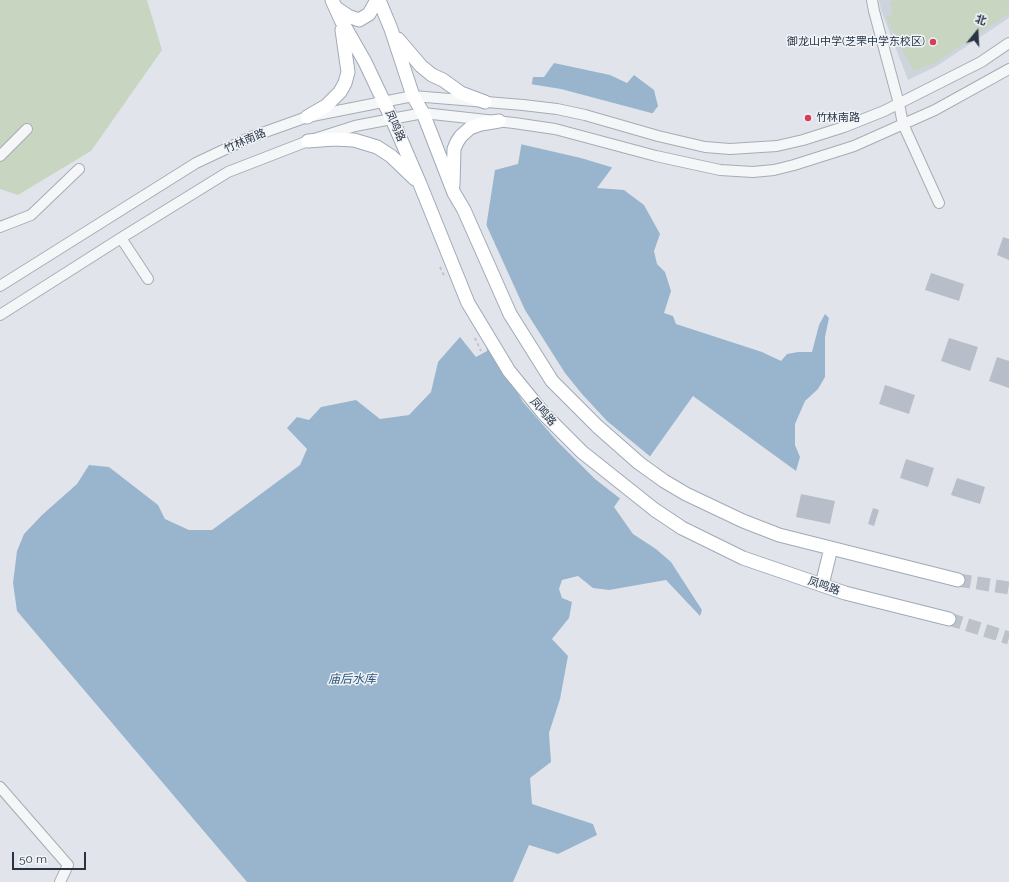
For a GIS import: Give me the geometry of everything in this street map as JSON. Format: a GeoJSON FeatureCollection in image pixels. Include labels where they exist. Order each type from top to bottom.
{"type":"FeatureCollection","features":[{"type":"Feature","properties":{"kind":"main road"},"geometry":{"type":"LineString","coordinates":[[334,4],[348,16],[358,20],[369,14],[378,0]]}},
{"type":"Feature","properties":{"kind":"main road"},"geometry":{"type":"LineString","coordinates":[[378,0],[391,29],[413,96],[423,113],[454,193],[464,210],[510,314],[552,381],[597,426],[639,463],[664,481],[686,494],[743,521],[779,535],[958,580]]}},
{"type":"Feature","properties":{"kind":"main road","name":"凤鸣路"},"geometry":{"type":"LineString","coordinates":[[334,4],[384,101],[438,226],[468,303],[509,371],[544,414],[582,452],[644,501],[682,528],[717,546],[743,558],[845,593],[949,619]]}},
{"type":"Feature","properties":{"kind":"main road"},"geometry":{"type":"LineString","coordinates":[[307,117],[326,106],[340,92],[345,83],[348,72],[341,20]]}},
{"type":"Feature","properties":{"kind":"main road"},"geometry":{"type":"LineString","coordinates":[[391,29],[409,54],[432,75],[443,80],[461,93],[485,102]]}},
{"type":"Feature","properties":{"kind":"main road"},"geometry":{"type":"LineString","coordinates":[[454,193],[454,149],[457,142],[470,128],[481,124],[499,121]]}},
{"type":"Feature","properties":{"kind":"main road"},"geometry":{"type":"LineString","coordinates":[[308,141],[334,139],[354,140],[377,147],[391,156],[420,184]]}},
{"type":"Feature","properties":{"kind":"main road"},"geometry":{"type":"LineString","coordinates":[[822,585],[831,548]]}},
{"type":"Feature","properties":{"kind":"street"},"geometry":{"type":"LineString","coordinates":[[872,0],[903,124],[939,203]]}},
{"type":"Feature","properties":{"kind":"street"},"geometry":{"type":"LineString","coordinates":[[899,104],[981,62],[1009,43]]}},
{"type":"Feature","properties":{"kind":"street"},"geometry":{"type":"LineString","coordinates":[[903,124],[935,110],[1009,69]]}},
{"type":"Feature","properties":{"kind":"street","name":"竹林南路"},"geometry":{"type":"LineString","coordinates":[[0,286],[196,163],[251,137],[307,117],[384,101],[413,96],[557,109],[705,147],[730,149],[777,146],[803,140],[844,127],[899,104]]}},
{"type":"Feature","properties":{"kind":"street","name":"竹林南路"},"geometry":{"type":"LineString","coordinates":[[0,315],[228,172],[308,141],[355,126],[423,113],[514,122],[555,129],[656,156],[720,170],[753,172],[774,170],[794,165],[854,146],[903,124]]}},
{"type":"Feature","properties":{"kind":"street"},"geometry":{"type":"LineString","coordinates":[[0,156],[27,128]]}},
{"type":"Feature","properties":{"kind":"street"},"geometry":{"type":"LineString","coordinates":[[0,227],[31,215],[79,169]]}},
{"type":"Feature","properties":{"kind":"street"},"geometry":{"type":"LineString","coordinates":[[121,238],[148,279]]}},
{"type":"Feature","properties":{"kind":"street"},"geometry":{"type":"LineString","coordinates":[[0,787],[68,865],[60,882]]}},
{"type":"Feature","properties":{"kind":"path"},"geometry":{"type":"LineString","coordinates":[[440,266],[446,280]]}},
{"type":"Feature","properties":{"kind":"path"},"geometry":{"type":"LineString","coordinates":[[474,337],[481,351]]}},
{"type":"Feature","properties":{"kind":"shaded area","name":"御龙山中学(芝罘中学东校区)"},"geometry":{"type":"Polygon","coordinates":[[[879,0],[1009,0],[1009,18],[937,66],[908,80],[881,10],[879,0]]]}},
{"type":"Feature","properties":{"kind":"green space"},"geometry":{"type":"Polygon","coordinates":[[[0,0],[147,0],[162,50],[91,151],[18,195],[0,189],[0,0]]]}},
{"type":"Feature","properties":{"kind":"green space","name":"御龙山中学(芝罘中学东校区)"},"geometry":{"type":"Polygon","coordinates":[[[894,0],[1009,0],[1009,13],[935,63],[913,71],[886,17],[893,14],[890,3],[894,0]]]}},
{"type":"Feature","properties":{"kind":"water","name":"庙后水库"},"geometry":{"type":"Polygon","coordinates":[[[554,63],[610,75],[627,83],[634,75],[654,90],[658,106],[597,188],[624,190],[644,205],[660,234],[654,251],[657,264],[665,272],[671,291],[664,313],[673,316],[676,324],[762,352],[781,361],[787,354],[812,352],[819,325],[825,314],[829,318],[825,337],[825,377],[818,389],[805,401],[795,424],[795,445],[800,457],[796,471],[693,396],[614,507],[633,534],[656,549],[671,562],[702,610],[700,616],[666,580],[609,590],[593,588],[578,576],[562,580],[559,589],[562,598],[572,602],[569,618],[552,639],[568,656],[560,699],[549,733],[551,762],[530,778],[532,804],[593,824],[597,835],[558,854],[529,845],[513,882],[247,882],[17,611],[13,583],[17,551],[24,534],[42,515],[77,484],[89,465],[109,467],[158,505],[165,519],[189,530],[212,530],[300,465],[307,449],[287,428],[297,417],[309,420],[321,407],[356,400],[380,419],[409,415],[431,392],[438,362],[460,337],[476,357],[487,351],[479,272],[495,170],[518,164],[533,77],[544,77],[554,63]]]}},
{"type":"Feature","properties":{"kind":"pier"},"geometry":{"type":"Polygon","coordinates":[[[530,84],[561,89],[655,114],[614,168],[581,158],[520,144],[530,84]]]}},
{"type":"Feature","properties":{"kind":"pier"},"geometry":{"type":"Polygon","coordinates":[[[485,222],[525,310],[565,373],[607,421],[652,458],[622,500],[595,479],[557,441],[523,402],[484,336],[477,272],[485,222]]]}},
{"type":"Feature","properties":{"kind":"building"},"geometry":{"type":"Polygon","coordinates":[[[1003,237],[1009,239],[1009,260],[997,255],[1003,237]]]}},
{"type":"Feature","properties":{"kind":"building"},"geometry":{"type":"Polygon","coordinates":[[[931,273],[964,284],[959,301],[925,290],[931,273]]]}},
{"type":"Feature","properties":{"kind":"building"},"geometry":{"type":"Polygon","coordinates":[[[949,338],[978,347],[970,371],[941,361],[949,338]]]}},
{"type":"Feature","properties":{"kind":"building"},"geometry":{"type":"Polygon","coordinates":[[[997,357],[1009,361],[1009,388],[989,381],[997,357]]]}},
{"type":"Feature","properties":{"kind":"building"},"geometry":{"type":"Polygon","coordinates":[[[885,385],[915,395],[909,414],[879,404],[885,385]]]}},
{"type":"Feature","properties":{"kind":"building"},"geometry":{"type":"Polygon","coordinates":[[[906,459],[934,468],[928,487],[900,478],[906,459]]]}},
{"type":"Feature","properties":{"kind":"building"},"geometry":{"type":"Polygon","coordinates":[[[957,478],[985,487],[980,504],[951,495],[957,478]]]}},
{"type":"Feature","properties":{"kind":"building"},"geometry":{"type":"Polygon","coordinates":[[[801,494],[835,501],[830,524],[796,517],[801,494]]]}},
{"type":"Feature","properties":{"kind":"building"},"geometry":{"type":"Polygon","coordinates":[[[873,508],[879,510],[874,526],[868,524],[873,508]]]}},
{"type":"Feature","properties":{"kind":"tunnel"},"geometry":{"type":"LineString","coordinates":[[958,580],[1009,588]]}},
{"type":"Feature","properties":{"kind":"tunnel"},"geometry":{"type":"LineString","coordinates":[[949,619],[1009,638]]}},
{"type":"Feature","properties":{"kind":"place","name":"御龙山中学(芝罘中学东校区)"},"geometry":{"type":"Point","coordinates":[933,42]}},
{"type":"Feature","properties":{"kind":"place","name":"竹林南路"},"geometry":{"type":"Point","coordinates":[808,118]}}]}
